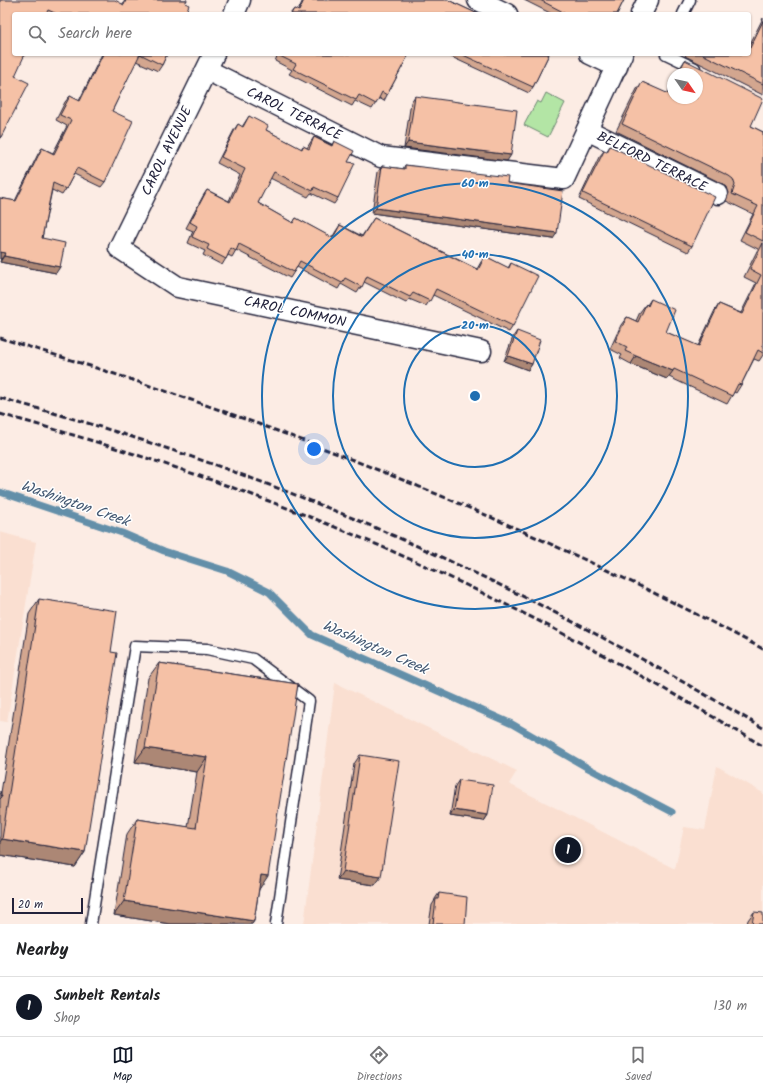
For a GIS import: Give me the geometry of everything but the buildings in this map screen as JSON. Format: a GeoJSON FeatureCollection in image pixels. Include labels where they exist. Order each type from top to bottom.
{"type":"FeatureCollection","features":[{"type":"Feature","properties":{"kind":"street"},"geometry":{"type":"LineString","coordinates":[[235,12],[240,0]]}},
{"type":"Feature","properties":{"kind":"street"},"geometry":{"type":"LineString","coordinates":[[478,0],[503,12]]}},
{"type":"Feature","properties":{"kind":"street"},"geometry":{"type":"LineString","coordinates":[[642,12],[648,0]]}},
{"type":"Feature","properties":{"kind":"street"},"geometry":{"type":"LineString","coordinates":[[587,130],[619,60],[600,56]]}},
{"type":"Feature","properties":{"kind":"street","name":"CAROL TERRACE"},"geometry":{"type":"LineString","coordinates":[[211,62],[381,157],[564,178],[587,130]]}},
{"type":"Feature","properties":{"kind":"street","name":"CAROL AVENUE"},"geometry":{"type":"LineString","coordinates":[[119,248],[211,62]]}},
{"type":"Feature","properties":{"kind":"street","name":"BELFORD TERRACE"},"geometry":{"type":"LineString","coordinates":[[587,130],[718,194]]}},
{"type":"Feature","properties":{"kind":"street","name":"CAROL COMMON"},"geometry":{"type":"LineString","coordinates":[[119,248],[178,287],[481,351]]}},
{"type":"Feature","properties":{"kind":"lane"},"geometry":{"type":"LineString","coordinates":[[684,12],[690,0]]}},
{"type":"Feature","properties":{"kind":"lane"},"geometry":{"type":"LineString","coordinates":[[670,56],[708,75]]}},
{"type":"Feature","properties":{"kind":"lane"},"geometry":{"type":"LineString","coordinates":[[91,924],[135,646],[207,649],[253,659],[309,701],[276,924]]}},
{"type":"Feature","properties":{"kind":"shaded area"},"geometry":{"type":"Polygon","coordinates":[[[0,532],[36,542],[7,722],[0,721],[0,532]]]}},
{"type":"Feature","properties":{"kind":"shaded area"},"geometry":{"type":"Polygon","coordinates":[[[335,683],[517,771],[509,784],[675,869],[684,827],[705,830],[717,766],[763,793],[763,924],[304,924],[335,683]]]}},
{"type":"Feature","properties":{"kind":"green space"},"geometry":{"type":"Polygon","coordinates":[[[546,93],[565,103],[548,137],[524,125],[537,101],[541,103],[546,93]]]}},
{"type":"Feature","properties":{"kind":"waterway","name":"Washington Creek"},"geometry":{"type":"LineString","coordinates":[[0,492],[122,533],[164,551],[227,571],[269,592],[312,635],[512,724],[588,768],[672,812]]}},
{"type":"Feature","properties":{"kind":"railway"},"geometry":{"type":"LineString","coordinates":[[0,338],[196,402],[389,474],[484,514],[578,557],[763,649]]}},
{"type":"Feature","properties":{"kind":"railway"},"geometry":{"type":"LineString","coordinates":[[0,398],[61,415],[182,453],[301,497],[418,546],[549,609],[657,667],[763,728]]}},
{"type":"Feature","properties":{"kind":"railway"},"geometry":{"type":"LineString","coordinates":[[0,414],[120,449],[179,469],[354,535],[468,586],[543,623],[654,683],[763,746]]}},
{"type":"Feature","properties":{"kind":"place","name":"Sunbelt Rentals"},"geometry":{"type":"Point","coordinates":[568,850]}}]}
